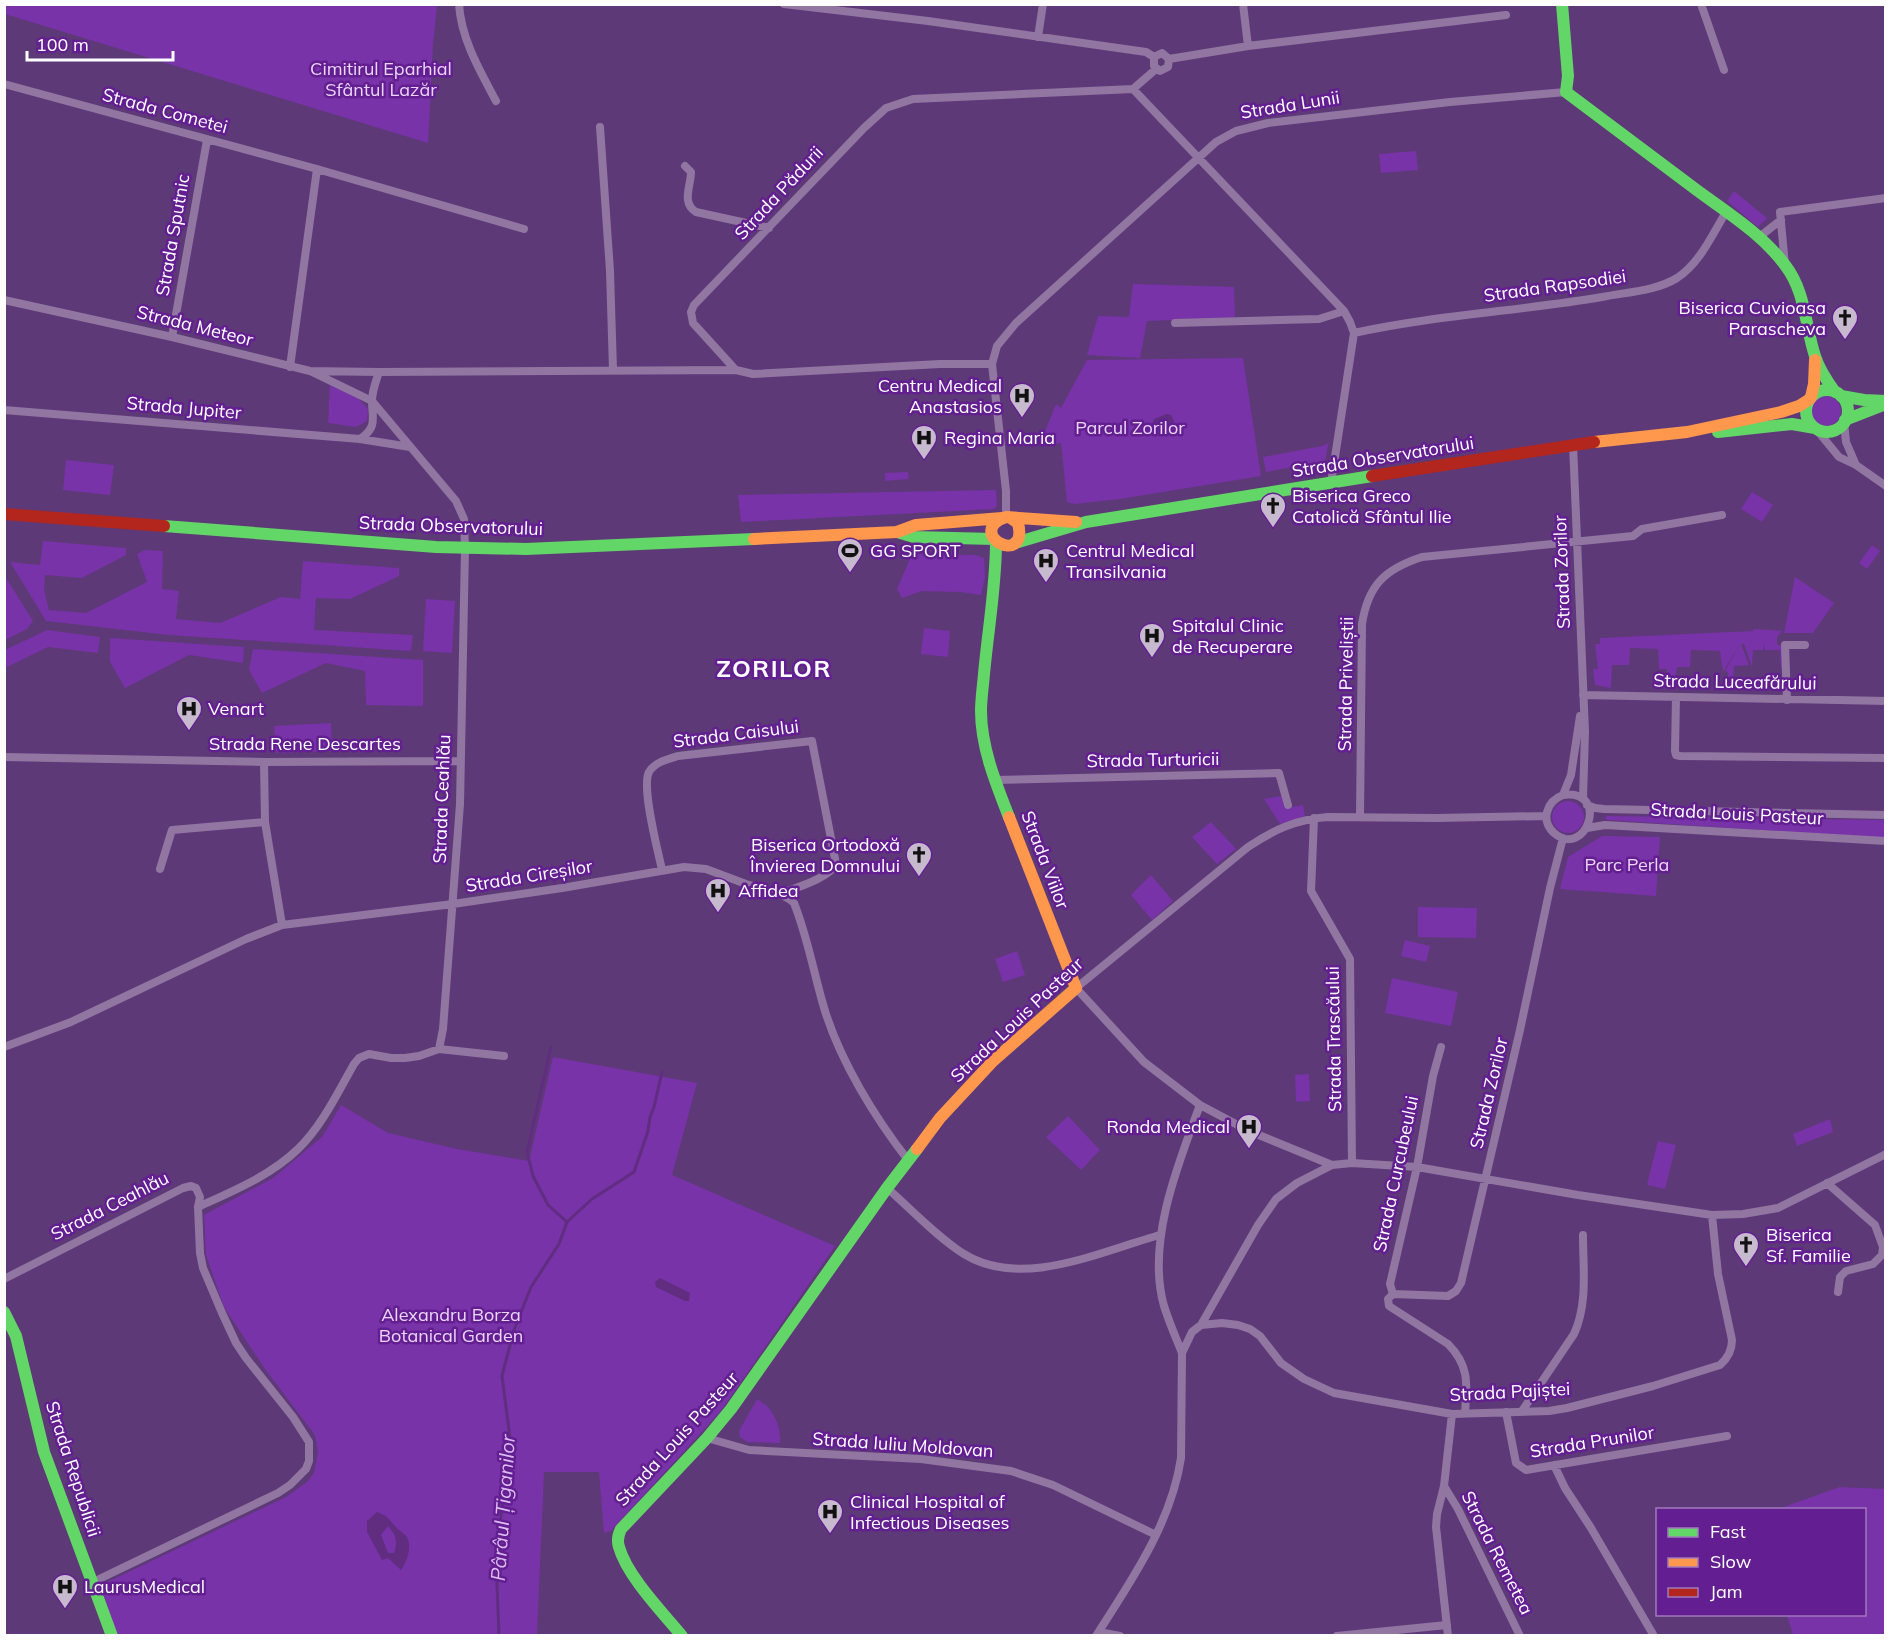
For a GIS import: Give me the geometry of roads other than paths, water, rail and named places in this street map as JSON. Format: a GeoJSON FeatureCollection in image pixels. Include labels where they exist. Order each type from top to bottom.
{"type":"FeatureCollection","features":[{"type":"Feature","properties":{"kind":"main road"},"geometry":{"type":"LineString","coordinates":[[1562,4],[1568,76],[1566,92],[1758,238],[1785,265],[1793,278],[1806,308],[1815,356],[1814,384],[1806,406],[1809,423],[1823,431],[1834,430],[1845,421],[1886,402]]}},
{"type":"Feature","properties":{"kind":"main road"},"geometry":{"type":"LineString","coordinates":[[1815,356],[1827,381],[1845,402],[1847,409],[1845,421]]}},
{"type":"Feature","properties":{"kind":"main road"},"geometry":{"type":"LineString","coordinates":[[1810,398],[1820,391],[1830,390],[1864,400],[1886,402]]}},
{"type":"Feature","properties":{"kind":"main road","name":"Strada Observatorului"},"geometry":{"type":"LineString","coordinates":[[1013,544],[1086,522],[1574,444],[1687,432],[1781,412],[1799,406],[1810,398]]}},
{"type":"Feature","properties":{"kind":"main road","name":"Strada Observatorului"},"geometry":{"type":"LineString","coordinates":[[1687,432],[1705,433],[1792,424],[1815,428]]}},
{"type":"Feature","properties":{"kind":"main road","name":"Strada Observatorului"},"geometry":{"type":"LineString","coordinates":[[4,514],[465,549],[538,548],[897,532],[916,525],[1006,518],[1086,522]]}},
{"type":"Feature","properties":{"kind":"main road"},"geometry":{"type":"LineString","coordinates":[[1006,518],[1018,523],[1020,536],[1013,544],[1002,545],[995,541],[992,531],[998,520],[1006,518]]}},
{"type":"Feature","properties":{"kind":"main road","name":"Strada Observatorului"},"geometry":{"type":"LineString","coordinates":[[897,532],[914,537],[980,538],[995,541]]}},
{"type":"Feature","properties":{"kind":"main road"},"geometry":{"type":"LineString","coordinates":[[980,538],[990,547],[996,558]]}},
{"type":"Feature","properties":{"kind":"main road","name":"Strada Viilor"},"geometry":{"type":"LineString","coordinates":[[995,541],[996,573],[981,711],[982,733],[995,780],[1076,988]]}},
{"type":"Feature","properties":{"kind":"main road","name":"Strada Viilor"},"geometry":{"type":"LineString","coordinates":[[996,573],[1004,552],[1013,544]]}},
{"type":"Feature","properties":{"kind":"main road","name":"Strada Louis Pasteur"},"geometry":{"type":"LineString","coordinates":[[682,1635],[621,1554],[618,1542],[625,1524],[707,1438],[744,1393],[886,1188],[940,1118],[993,1061],[1076,988]]}},
{"type":"Feature","properties":{"kind":"main road","name":"Strada Republicii"},"geometry":{"type":"LineString","coordinates":[[4,1312],[16,1336],[44,1452],[112,1635]]}},
{"type":"Feature","properties":{"kind":"street"},"geometry":{"type":"LineString","coordinates":[[459,4],[462,26],[471,51],[496,101]]}},
{"type":"Feature","properties":{"kind":"street"},"geometry":{"type":"LineString","coordinates":[[784,4],[928,21],[1146,52],[1154,57]]}},
{"type":"Feature","properties":{"kind":"street"},"geometry":{"type":"LineString","coordinates":[[1038,37],[1043,4]]}},
{"type":"Feature","properties":{"kind":"street"},"geometry":{"type":"LineString","coordinates":[[1243,4],[1248,46]]}},
{"type":"Feature","properties":{"kind":"street"},"geometry":{"type":"LineString","coordinates":[[1701,4],[1724,70]]}},
{"type":"Feature","properties":{"kind":"street"},"geometry":{"type":"LineString","coordinates":[[1169,59],[1248,46],[1506,15]]}},
{"type":"Feature","properties":{"kind":"street"},"geometry":{"type":"LineString","coordinates":[[1154,57],[1162,53],[1169,59],[1170,64],[1166,69],[1156,69],[1133,89],[1344,311],[1350,322],[1354,333],[1331,483]]}},
{"type":"Feature","properties":{"kind":"street"},"geometry":{"type":"LineString","coordinates":[[1154,57],[1153,63],[1156,69]]}},
{"type":"Feature","properties":{"kind":"street","name":"Strada Cometei"},"geometry":{"type":"LineString","coordinates":[[4,84],[317,169],[524,229]]}},
{"type":"Feature","properties":{"kind":"street","name":"Strada Pădurii"},"geometry":{"type":"LineString","coordinates":[[736,369],[693,323],[691,312],[694,305],[878,113],[894,104],[913,99],[1133,89]]}},
{"type":"Feature","properties":{"kind":"street","name":"Strada Lunii"},"geometry":{"type":"LineString","coordinates":[[1006,518],[1006,491],[992,364],[997,345],[1016,323],[1226,136],[1268,123],[1450,102],[1566,92]]}},
{"type":"Feature","properties":{"kind":"street"},"geometry":{"type":"LineString","coordinates":[[600,127],[610,271],[613,370]]}},
{"type":"Feature","properties":{"kind":"street","name":"Strada Sputnic"},"geometry":{"type":"LineString","coordinates":[[172,337],[207,140]]}},
{"type":"Feature","properties":{"kind":"street"},"geometry":{"type":"LineString","coordinates":[[685,166],[691,172],[688,200],[691,209],[769,228]]}},
{"type":"Feature","properties":{"kind":"street"},"geometry":{"type":"LineString","coordinates":[[290,367],[317,169]]}},
{"type":"Feature","properties":{"kind":"street"},"geometry":{"type":"LineString","coordinates":[[1785,265],[1780,212],[1886,198]]}},
{"type":"Feature","properties":{"kind":"street","name":"Strada Rapsodiei"},"geometry":{"type":"LineString","coordinates":[[1354,333],[1652,288],[1675,279],[1698,258],[1726,212]]}},
{"type":"Feature","properties":{"kind":"street"},"geometry":{"type":"LineString","coordinates":[[1758,238],[1781,220]]}},
{"type":"Feature","properties":{"kind":"street","name":"Strada Meteor"},"geometry":{"type":"LineString","coordinates":[[4,300],[172,337],[310,371],[736,369]]}},
{"type":"Feature","properties":{"kind":"street"},"geometry":{"type":"LineString","coordinates":[[1175,323],[1319,320],[1344,311]]}},
{"type":"Feature","properties":{"kind":"street"},"geometry":{"type":"LineString","coordinates":[[736,369],[753,374],[940,364],[992,364]]}},
{"type":"Feature","properties":{"kind":"street"},"geometry":{"type":"LineString","coordinates":[[310,371],[372,401],[460,508],[464,519],[465,549]]}},
{"type":"Feature","properties":{"kind":"street"},"geometry":{"type":"LineString","coordinates":[[360,439],[373,425],[372,401],[374,385],[379,372]]}},
{"type":"Feature","properties":{"kind":"street","name":"Strada Jupiter"},"geometry":{"type":"LineString","coordinates":[[4,410],[360,439],[410,447]]}},
{"type":"Feature","properties":{"kind":"street"},"geometry":{"type":"LineString","coordinates":[[1845,421],[1845,442],[1856,465]]}},
{"type":"Feature","properties":{"kind":"street"},"geometry":{"type":"LineString","coordinates":[[1815,428],[1834,453],[1886,486]]}},
{"type":"Feature","properties":{"kind":"street","name":"Strada Zorilor"},"geometry":{"type":"LineString","coordinates":[[1574,444],[1585,802],[1590,814],[1587,828]]}},
{"type":"Feature","properties":{"kind":"street","name":"Strada Priveliștii"},"geometry":{"type":"LineString","coordinates":[[1360,818],[1362,624],[1370,592],[1380,580],[1402,565],[1422,557],[1633,536],[1642,529],[1722,515]]}},
{"type":"Feature","properties":{"kind":"street","name":"Strada Ceahlău"},"geometry":{"type":"LineString","coordinates":[[438,1049],[443,1029],[453,904],[461,761],[465,549]]}},
{"type":"Feature","properties":{"kind":"street"},"geometry":{"type":"LineString","coordinates":[[1787,700],[1785,645],[1805,645]]}},
{"type":"Feature","properties":{"kind":"street","name":"Strada Zorilor"},"geometry":{"type":"LineString","coordinates":[[1546,816],[1553,800],[1563,795],[1572,769],[1583,696]]}},
{"type":"Feature","properties":{"kind":"street","name":"Strada Luceafărului"},"geometry":{"type":"LineString","coordinates":[[1583,696],[1886,701]]}},
{"type":"Feature","properties":{"kind":"street"},"geometry":{"type":"LineString","coordinates":[[1676,697],[1676,755],[1886,758]]}},
{"type":"Feature","properties":{"kind":"street","name":"Strada Caisului"},"geometry":{"type":"LineString","coordinates":[[662,870],[646,788],[649,772],[654,767],[660,762],[678,756],[812,741],[836,864],[834,869],[824,876],[780,894]]}},
{"type":"Feature","properties":{"kind":"street","name":"Strada Rene Descartes"},"geometry":{"type":"LineString","coordinates":[[4,757],[264,762],[461,761]]}},
{"type":"Feature","properties":{"kind":"street"},"geometry":{"type":"LineString","coordinates":[[264,762],[265,822],[282,925]]}},
{"type":"Feature","properties":{"kind":"street","name":"Strada Turturicii"},"geometry":{"type":"LineString","coordinates":[[995,780],[1279,773],[1288,805]]}},
{"type":"Feature","properties":{"kind":"street"},"geometry":{"type":"LineString","coordinates":[[1563,795],[1573,795],[1585,802]]}},
{"type":"Feature","properties":{"kind":"street","name":"Strada Louis Pasteur"},"geometry":{"type":"LineString","coordinates":[[1585,802],[1599,809],[1886,815]]}},
{"type":"Feature","properties":{"kind":"street"},"geometry":{"type":"LineString","coordinates":[[1546,816],[1551,830],[1563,838],[1579,835],[1587,828]]}},
{"type":"Feature","properties":{"kind":"street","name":"Strada Louis Pasteur"},"geometry":{"type":"LineString","coordinates":[[1076,988],[1248,847],[1277,829],[1314,818],[1546,816]]}},
{"type":"Feature","properties":{"kind":"street","name":"Strada Trascăului"},"geometry":{"type":"LineString","coordinates":[[1314,818],[1311,891],[1350,959],[1352,1163]]}},
{"type":"Feature","properties":{"kind":"street"},"geometry":{"type":"LineString","coordinates":[[160,869],[172,830],[265,822]]}},
{"type":"Feature","properties":{"kind":"street","name":"Strada Louis Pasteur"},"geometry":{"type":"LineString","coordinates":[[1587,828],[1600,825],[1647,827],[1886,842]]}},
{"type":"Feature","properties":{"kind":"street","name":"Strada Zorilor"},"geometry":{"type":"LineString","coordinates":[[1393,1294],[1448,1296],[1456,1291],[1461,1283],[1563,838]]}},
{"type":"Feature","properties":{"kind":"street","name":"Strada Cireșilor"},"geometry":{"type":"LineString","coordinates":[[4,1047],[71,1022],[246,939],[282,925],[453,904],[662,870],[695,867],[780,894]]}},
{"type":"Feature","properties":{"kind":"street"},"geometry":{"type":"LineString","coordinates":[[780,894],[794,903],[798,912],[826,1012],[846,1060],[877,1118],[908,1160]]}},
{"type":"Feature","properties":{"kind":"street","name":"Strada Viilor"},"geometry":{"type":"LineString","coordinates":[[1076,988],[1144,1062],[1200,1105],[1249,1131],[1332,1165]]}},
{"type":"Feature","properties":{"kind":"street","name":"Strada Curcubeului"},"geometry":{"type":"LineString","coordinates":[[1441,1047],[1390,1284],[1393,1294],[1388,1299],[1389,1306],[1448,1344],[1456,1352],[1466,1373],[1465,1413]]}},
{"type":"Feature","properties":{"kind":"street"},"geometry":{"type":"LineString","coordinates":[[93,1582],[278,1493],[299,1478],[309,1461],[309,1442],[304,1433],[277,1395],[246,1358],[222,1313],[203,1268],[198,1207],[266,1173],[299,1148],[314,1131],[358,1058],[369,1054],[405,1058],[438,1049],[504,1056]]}},
{"type":"Feature","properties":{"kind":"street"},"geometry":{"type":"LineString","coordinates":[[1120,1635],[1097,1634],[1145,1557],[1169,1504],[1179,1472],[1182,1353],[1163,1305],[1160,1282],[1160,1235],[1176,1170],[1200,1105]]}},
{"type":"Feature","properties":{"kind":"street"},"geometry":{"type":"LineString","coordinates":[[1182,1353],[1192,1332],[1201,1325],[1258,1225],[1276,1199],[1297,1183],[1332,1165],[1352,1163],[1417,1167],[1712,1215],[1751,1214],[1778,1208],[1886,1154]]}},
{"type":"Feature","properties":{"kind":"street"},"geometry":{"type":"LineString","coordinates":[[1827,1183],[1875,1225],[1883,1247],[1882,1255],[1873,1264],[1846,1271],[1840,1277],[1838,1292]]}},
{"type":"Feature","properties":{"kind":"street","name":"Strada Ceahlău"},"geometry":{"type":"LineString","coordinates":[[4,1279],[183,1188],[191,1186],[198,1191],[200,1197],[198,1207]]}},
{"type":"Feature","properties":{"kind":"street"},"geometry":{"type":"LineString","coordinates":[[886,1188],[955,1247],[975,1260],[996,1266],[1020,1268],[1061,1264],[1160,1235]]}},
{"type":"Feature","properties":{"kind":"street","name":"Strada Pajiștei"},"geometry":{"type":"LineString","coordinates":[[1201,1325],[1222,1323],[1250,1329],[1260,1336],[1281,1363],[1304,1379],[1334,1393],[1452,1414],[1549,1411],[1583,1405],[1720,1365],[1725,1361],[1732,1348],[1732,1340],[1718,1274],[1712,1215]]}},
{"type":"Feature","properties":{"kind":"street"},"geometry":{"type":"LineString","coordinates":[[1522,1412],[1579,1325],[1583,1305],[1583,1235]]}},
{"type":"Feature","properties":{"kind":"street","name":"Strada Prunilor"},"geometry":{"type":"LineString","coordinates":[[1506,1412],[1514,1457],[1519,1466],[1526,1470],[1727,1436]]}},
{"type":"Feature","properties":{"kind":"street"},"geometry":{"type":"LineString","coordinates":[[1448,1635],[1436,1527],[1444,1486],[1452,1414]]}},
{"type":"Feature","properties":{"kind":"street","name":"Strada Iuliu Moldovan"},"geometry":{"type":"LineString","coordinates":[[707,1438],[756,1450],[921,1459],[1011,1471],[1053,1485],[1156,1535]]}},
{"type":"Feature","properties":{"kind":"street"},"geometry":{"type":"LineString","coordinates":[[1554,1465],[1654,1635]]}},
{"type":"Feature","properties":{"kind":"street","name":"Strada Remetea"},"geometry":{"type":"LineString","coordinates":[[1444,1486],[1458,1509],[1520,1635]]}},
{"type":"Feature","properties":{"kind":"street"},"geometry":{"type":"LineString","coordinates":[[1337,1635],[1447,1625]]}},
{"type":"Feature","properties":{"kind":"waterway"},"geometry":{"type":"LineString","coordinates":[[552,866],[555,887]]}},
{"type":"Feature","properties":{"kind":"waterway"},"geometry":{"type":"LineString","coordinates":[[551,1047],[527,1152],[533,1176],[548,1205],[567,1222]]}},
{"type":"Feature","properties":{"kind":"waterway","name":"Pârâul Țiganilor"},"geometry":{"type":"LineString","coordinates":[[499,1636],[496,1559],[510,1438],[502,1376],[514,1330],[531,1287],[559,1244],[567,1222],[592,1199],[634,1172],[648,1131],[662,1072]]}},
{"type":"Feature","properties":{"kind":"place","name":"Biserica Cuvioasa Parascheva"},"geometry":{"type":"Point","coordinates":[1845,341]}},
{"type":"Feature","properties":{"kind":"place","name":"Centru Medical Anastasios"},"geometry":{"type":"Point","coordinates":[1022,419]}},
{"type":"Feature","properties":{"kind":"place","name":"Regina Maria"},"geometry":{"type":"Point","coordinates":[924,461]}},
{"type":"Feature","properties":{"kind":"place","name":"Biserica Greco Catolică Sfântul Ilie"},"geometry":{"type":"Point","coordinates":[1273,529]}},
{"type":"Feature","properties":{"kind":"place","name":"GG SPORT"},"geometry":{"type":"Point","coordinates":[850,574]}},
{"type":"Feature","properties":{"kind":"place","name":"Centrul Medical Transilvania"},"geometry":{"type":"Point","coordinates":[1046,584]}},
{"type":"Feature","properties":{"kind":"place","name":"Spitalul Clinic de Recuperare"},"geometry":{"type":"Point","coordinates":[1152,659]}},
{"type":"Feature","properties":{"kind":"place","name":"Venart"},"geometry":{"type":"Point","coordinates":[189,732]}},
{"type":"Feature","properties":{"kind":"place","name":"Biserica Ortodoxă Învierea Domnului"},"geometry":{"type":"Point","coordinates":[919,878]}},
{"type":"Feature","properties":{"kind":"place","name":"Affidea"},"geometry":{"type":"Point","coordinates":[718,914]}},
{"type":"Feature","properties":{"kind":"place","name":"Ronda Medical"},"geometry":{"type":"Point","coordinates":[1249,1150]}},
{"type":"Feature","properties":{"kind":"place","name":"Biserica Sf. Familie"},"geometry":{"type":"Point","coordinates":[1746,1268]}},
{"type":"Feature","properties":{"kind":"place","name":"Clinical Hospital of Infectious Diseases"},"geometry":{"type":"Point","coordinates":[830,1535]}},
{"type":"Feature","properties":{"kind":"place","name":"LaurusMedical"},"geometry":{"type":"Point","coordinates":[65,1610]}},
{"type":"Feature","properties":{"kind":"district","name":"ZORILOR"},"geometry":{"type":"Point","coordinates":[774,669]}},
{"type":"Feature","properties":{"kind":"park label","name":"Cimitirul Eparhial Sfântul Lazăr"},"geometry":{"type":"Point","coordinates":[381,79]}},
{"type":"Feature","properties":{"kind":"park label","name":"Parcul Zorilor"},"geometry":{"type":"Point","coordinates":[1130,428]}},
{"type":"Feature","properties":{"kind":"park label","name":"Parc Perla"},"geometry":{"type":"Point","coordinates":[1627,865]}},
{"type":"Feature","properties":{"kind":"park label","name":"Alexandru Borza Botanical Garden"},"geometry":{"type":"Point","coordinates":[451,1325]}}]}
